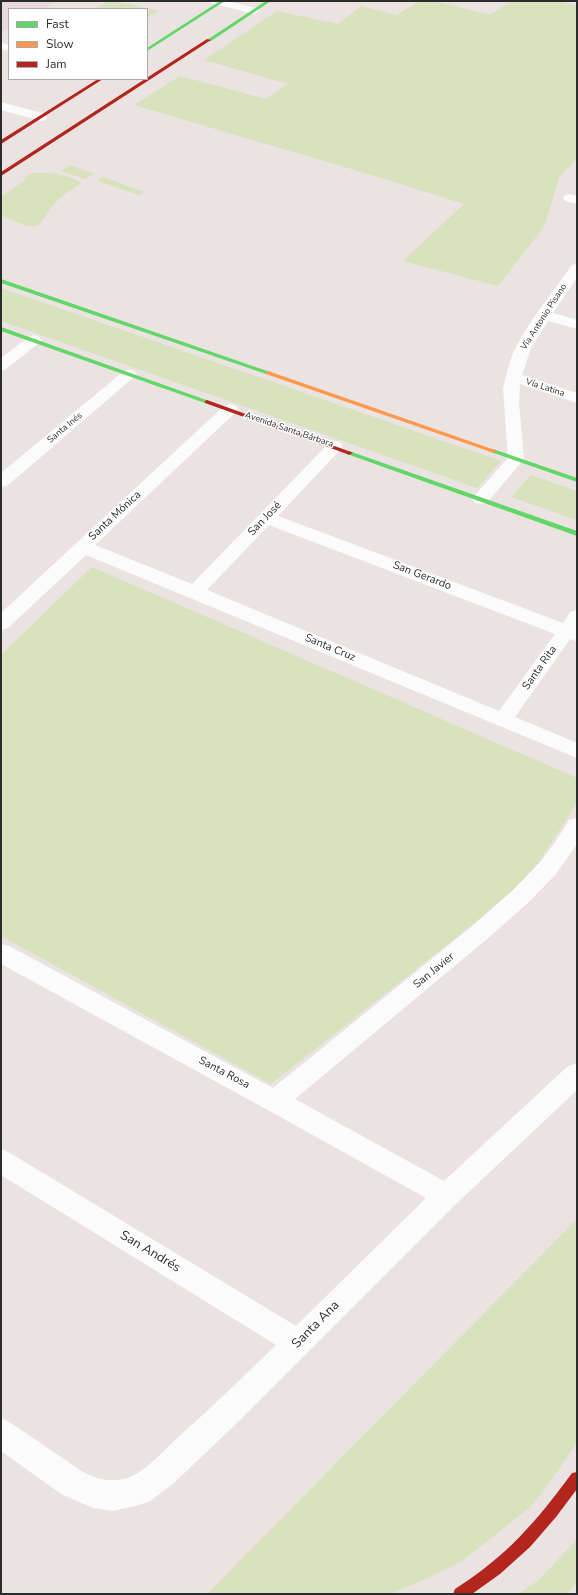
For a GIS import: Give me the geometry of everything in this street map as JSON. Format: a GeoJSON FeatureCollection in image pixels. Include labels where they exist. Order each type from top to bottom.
{"type":"FeatureCollection","features":[{"type":"Feature","properties":{"kind":"street"},"geometry":{"type":"LineString","coordinates":[[148,49],[220,1],[254,11]]}},
{"type":"Feature","properties":{"kind":"street"},"geometry":{"type":"LineString","coordinates":[[148,79],[269,1]]}},
{"type":"Feature","properties":{"kind":"street"},"geometry":{"type":"LineString","coordinates":[[1,142],[99,80]]}},
{"type":"Feature","properties":{"kind":"street"},"geometry":{"type":"LineString","coordinates":[[1,174],[147,80]]}},
{"type":"Feature","properties":{"kind":"street"},"geometry":{"type":"LineString","coordinates":[[1,106],[41,117]]}},
{"type":"Feature","properties":{"kind":"street","name":"Vía Antonio Pisano"},"geometry":{"type":"LineString","coordinates":[[516,459],[511,403],[513,377],[523,348],[577,268]]}},
{"type":"Feature","properties":{"kind":"street"},"geometry":{"type":"LineString","coordinates":[[1,281],[577,480]]}},
{"type":"Feature","properties":{"kind":"street"},"geometry":{"type":"LineString","coordinates":[[545,315],[577,325]]}},
{"type":"Feature","properties":{"kind":"street","name":"Avenida Santa Bárbara"},"geometry":{"type":"LineString","coordinates":[[1,329],[335,446],[577,534]]}},
{"type":"Feature","properties":{"kind":"street"},"geometry":{"type":"LineString","coordinates":[[1,366],[34,340]]}},
{"type":"Feature","properties":{"kind":"street","name":"Santa Inés"},"geometry":{"type":"LineString","coordinates":[[1,482],[129,374]]}},
{"type":"Feature","properties":{"kind":"street","name":"Vía Latina"},"geometry":{"type":"LineString","coordinates":[[513,377],[577,398]]}},
{"type":"Feature","properties":{"kind":"street","name":"Santa Mónica"},"geometry":{"type":"LineString","coordinates":[[1,624],[230,409]]}},
{"type":"Feature","properties":{"kind":"street","name":"San José"},"geometry":{"type":"LineString","coordinates":[[195,592],[335,446]]}},
{"type":"Feature","properties":{"kind":"street"},"geometry":{"type":"LineString","coordinates":[[481,499],[516,459]]}},
{"type":"Feature","properties":{"kind":"street","name":"San Gerardo"},"geometry":{"type":"LineString","coordinates":[[267,518],[574,627]]}},
{"type":"Feature","properties":{"kind":"street","name":"Santa Cruz"},"geometry":{"type":"LineString","coordinates":[[83,547],[577,751]]}},
{"type":"Feature","properties":{"kind":"street","name":"Santa Rita"},"geometry":{"type":"LineString","coordinates":[[503,720],[574,627]]}},
{"type":"Feature","properties":{"kind":"street","name":"San Javier"},"geometry":{"type":"LineString","coordinates":[[275,1101],[474,938],[521,896],[548,868],[562,850],[577,826]]}},
{"type":"Feature","properties":{"kind":"street","name":"Santa Rosa"},"geometry":{"type":"LineString","coordinates":[[1,953],[275,1101],[446,1196]]}},
{"type":"Feature","properties":{"kind":"street","name":"Santa Ana"},"geometry":{"type":"LineString","coordinates":[[1,1433],[72,1483],[93,1493],[113,1496],[139,1490],[163,1472],[228,1412],[446,1196],[577,1074]]}},
{"type":"Feature","properties":{"kind":"street","name":"San Andrés"},"geometry":{"type":"LineString","coordinates":[[1,1162],[298,1343]]}},
{"type":"Feature","properties":{"kind":"street"},"geometry":{"type":"LineString","coordinates":[[460,1594],[478,1584],[513,1555],[544,1523],[577,1478]]}},
{"type":"Feature","properties":{"kind":"shaded area"},"geometry":{"type":"Polygon","coordinates":[[[1,1],[58,1],[45,8],[8,8],[8,28],[1,32],[1,1]]]}},
{"type":"Feature","properties":{"kind":"green space"},"geometry":{"type":"Polygon","coordinates":[[[108,1],[115,1],[146,8],[96,8],[108,1]]]}},
{"type":"Feature","properties":{"kind":"green space"},"geometry":{"type":"Polygon","coordinates":[[[420,1],[436,1],[490,15],[511,1],[558,1],[577,6],[577,159],[560,176],[544,227],[498,286],[403,261],[464,204],[385,179],[134,105],[180,76],[266,99],[288,84],[204,60],[277,11],[338,24],[361,6],[396,15],[420,1]]]}},
{"type":"Feature","properties":{"kind":"green space"},"geometry":{"type":"Polygon","coordinates":[[[148,8],[159,11],[148,17],[148,8]]]}},
{"type":"Feature","properties":{"kind":"green space"},"geometry":{"type":"Polygon","coordinates":[[[71,165],[94,174],[85,179],[61,171],[71,165]]]}},
{"type":"Feature","properties":{"kind":"green space"},"geometry":{"type":"Polygon","coordinates":[[[32,173],[51,173],[77,180],[81,183],[55,203],[39,225],[35,226],[25,225],[1,215],[1,197],[25,180],[24,178],[32,173]]]}},
{"type":"Feature","properties":{"kind":"green space"},"geometry":{"type":"Polygon","coordinates":[[[103,177],[145,192],[139,195],[97,180],[103,177]]]}},
{"type":"Feature","properties":{"kind":"green space"},"geometry":{"type":"Polygon","coordinates":[[[1,288],[501,461],[477,488],[1,321],[1,288]]]}},
{"type":"Feature","properties":{"kind":"green space"},"geometry":{"type":"Polygon","coordinates":[[[531,475],[577,491],[577,520],[511,497],[531,475]]]}},
{"type":"Feature","properties":{"kind":"green space"},"geometry":{"type":"Polygon","coordinates":[[[92,567],[577,778],[577,803],[525,883],[271,1084],[1,936],[1,655],[92,567]]]}},
{"type":"Feature","properties":{"kind":"green space"},"geometry":{"type":"Polygon","coordinates":[[[577,1219],[577,1442],[543,1492],[528,1509],[462,1561],[391,1594],[207,1594],[577,1219]]]}},
{"type":"Feature","properties":{"kind":"green space"},"geometry":{"type":"Polygon","coordinates":[[[577,1539],[577,1583],[567,1594],[518,1594],[539,1580],[577,1539]]]}},
{"type":"Feature","properties":{"kind":"traffic: fast"},"geometry":{"type":"LineString","coordinates":[[148,49],[223,1]]}},
{"type":"Feature","properties":{"kind":"traffic: fast"},"geometry":{"type":"LineString","coordinates":[[209,40],[269,1]]}},
{"type":"Feature","properties":{"kind":"traffic: fast"},"geometry":{"type":"LineString","coordinates":[[1,281],[268,373]]}},
{"type":"Feature","properties":{"kind":"traffic: fast"},"geometry":{"type":"LineString","coordinates":[[1,329],[207,402]]}},
{"type":"Feature","properties":{"kind":"traffic: fast"},"geometry":{"type":"LineString","coordinates":[[493,451],[577,480]]}},
{"type":"Feature","properties":{"kind":"traffic: fast"},"geometry":{"type":"LineString","coordinates":[[349,453],[577,534]]}},
{"type":"Feature","properties":{"kind":"traffic: slow"},"geometry":{"type":"LineString","coordinates":[[268,373],[493,451]]}},
{"type":"Feature","properties":{"kind":"traffic: jam"},"geometry":{"type":"LineString","coordinates":[[148,79],[209,40]]}},
{"type":"Feature","properties":{"kind":"traffic: jam"},"geometry":{"type":"LineString","coordinates":[[1,142],[99,80]]}},
{"type":"Feature","properties":{"kind":"traffic: jam"},"geometry":{"type":"LineString","coordinates":[[1,174],[147,80]]}},
{"type":"Feature","properties":{"kind":"traffic: jam"},"geometry":{"type":"LineString","coordinates":[[207,402],[349,453]]}},
{"type":"Feature","properties":{"kind":"traffic: jam"},"geometry":{"type":"LineString","coordinates":[[460,1594],[479,1582],[511,1556],[538,1528],[577,1478]]}}]}
